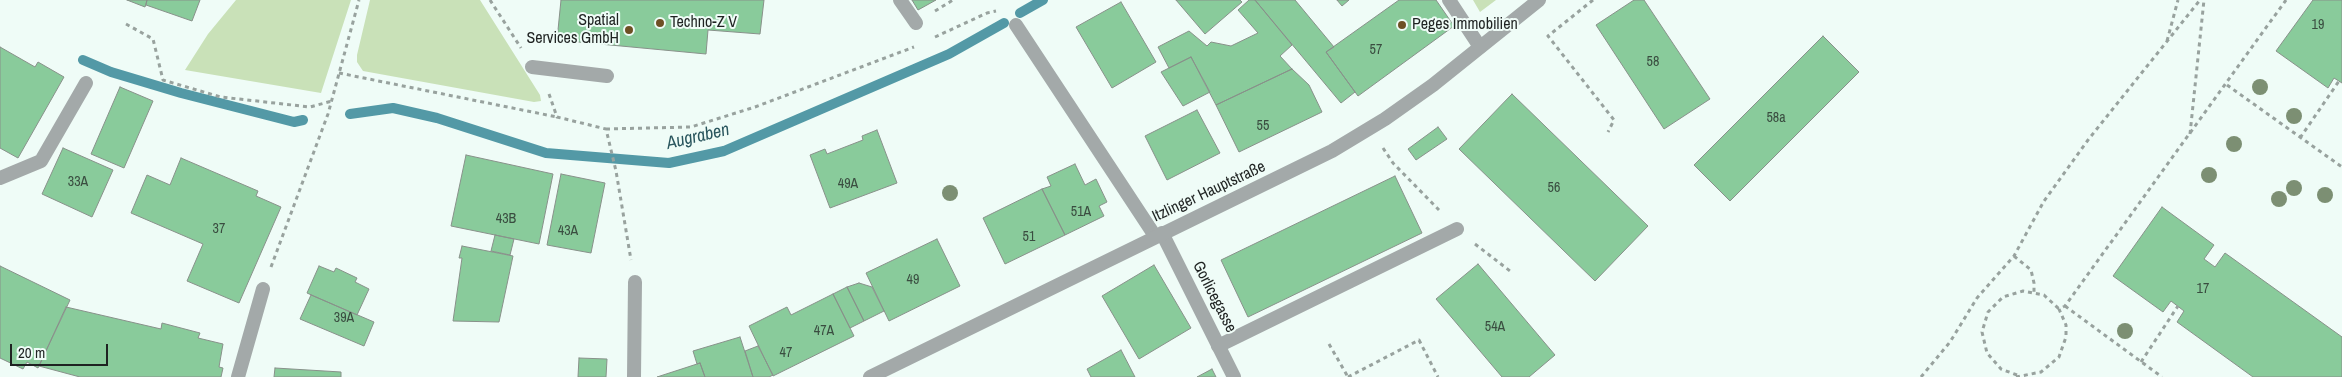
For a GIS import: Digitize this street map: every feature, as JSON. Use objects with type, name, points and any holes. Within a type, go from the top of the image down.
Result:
[{"type":"street","points":[[900,0],[916,23]]},
{"type":"street","points":[[1449,0],[1480,47]]},
{"type":"street","name":"Itzlinger Hauptstraße","points":[[870,377],[1332,151],[1370,128],[1433,85],[1539,0]]},
{"type":"street","name":"Gorlicegasse","points":[[1016,25],[1158,235],[1234,377]]},
{"type":"street","points":[[532,67],[607,76]]},
{"type":"street","points":[[0,178],[41,161],[86,83]]},
{"type":"street","points":[[1218,346],[1457,229]]},
{"type":"street","points":[[634,377],[635,282]]},
{"type":"street","points":[[238,377],[263,289]]},
{"type":"path","points":[[263,289],[332,100],[359,0]]},
{"type":"path","points":[[490,0],[549,93],[557,117]]},
{"type":"path","points":[[1593,0],[1548,36],[1614,120],[1608,132]]},
{"type":"path","points":[[2166,44],[2178,0]]},
{"type":"path","points":[[1921,377],[1950,342],[1977,298],[2014,256],[2044,201],[2066,170],[2202,0]]},
{"type":"path","points":[[2190,135],[2202,0]]},
{"type":"path","points":[[2059,309],[2064,306],[2190,135],[2286,0]]},
{"type":"path","points":[[930,40],[987,13],[1000,10]]},
{"type":"path","points":[[126,24],[153,39],[163,80],[220,97],[310,107],[332,100]]},
{"type":"path","points":[[909,40],[914,47]]},
{"type":"path","points":[[339,73],[606,128],[691,127],[755,107],[922,43]]},
{"type":"path","points":[[2300,138],[2340,81]]},
{"type":"path","points":[[2226,85],[2342,167]]},
{"type":"path","points":[[606,128],[616,171],[635,282]]},
{"type":"path","points":[[1370,128],[1393,163],[1457,229],[1510,271]]},
{"type":"path","points":[[2014,256],[2031,270],[2034,293]]},
{"type":"path","points":[[2023,290],[2034,293],[2044,295],[2059,309],[2066,325],[2066,336],[2058,357],[2041,372],[2016,376],[2001,369],[1987,353],[1982,332],[1988,312],[2003,297],[2023,290]]},
{"type":"path","points":[[2064,306],[2162,377]]},
{"type":"path","points":[[2141,362],[2178,306]]},
{"type":"path","points":[[1329,344],[1348,377],[1419,340],[1438,377]]},
{"type":"green space","points":[[236,0],[351,0],[321,93],[185,70],[208,34]]},
{"type":"green space","points":[[370,0],[480,0],[540,95],[541,101],[534,102],[363,71],[357,62],[357,55]]},
{"type":"green space","points":[[1473,0],[1496,0],[1480,12]]},
{"type":"building","points":[[127,0],[147,0],[145,7]]},
{"type":"building","points":[[147,0],[200,0],[192,21],[146,5]]},
{"type":"building","name":"Techno-Z V","points":[[561,0],[764,0],[760,34],[708,30],[706,54],[557,40]]},
{"type":"building","points":[[912,0],[936,0],[918,10]]},
{"type":"building","points":[[1176,0],[1240,0],[1242,2],[1205,34]]},
{"type":"building","points":[[1249,0],[1255,0],[1292,45],[1280,56],[1292,69],[1216,105],[1191,57],[1169,68],[1158,47],[1189,31],[1207,46],[1211,42],[1231,46],[1258,33],[1238,10]]},
{"type":"building","points":[[1255,0],[1295,0],[1334,47],[1326,52],[1355,92],[1341,103]]},
{"type":"building","points":[[1337,0],[1349,0],[1342,6]]},
{"type":"building","points":[[1399,0],[1436,0],[1454,26],[1358,96],[1326,52]]},
{"type":"building","points":[[1634,0],[1644,0],[1710,99],[1664,129],[1596,25]]},
{"type":"building","points":[[2313,0],[2342,0],[2342,83],[2334,78],[2328,88],[2276,51]]},
{"type":"building","points":[[1121,2],[1156,62],[1112,88],[1076,27]]},
{"type":"building","points":[[1823,36],[1859,72],[1730,201],[1694,165]]},
{"type":"building","points":[[0,47],[35,67],[38,62],[64,77],[18,158],[0,148]]},
{"type":"building","points":[[1191,57],[1210,92],[1183,106],[1161,72]]},
{"type":"building","points":[[1292,69],[1309,85],[1322,112],[1239,152],[1216,105]]},
{"type":"building","points":[[120,87],[153,101],[124,168],[91,154]]},
{"type":"building","points":[[1512,94],[1648,226],[1595,281],[1459,149]]},
{"type":"building","points":[[1197,110],[1220,153],[1167,180],[1145,136]]},
{"type":"building","points":[[1438,127],[1447,139],[1416,160],[1408,149]]},
{"type":"building","points":[[877,130],[897,183],[830,208],[810,155],[825,149],[827,154],[863,140],[862,136]]},
{"type":"building","points":[[63,148],[113,170],[92,217],[42,194]]},
{"type":"building","points":[[466,155],[553,174],[539,244],[451,226]]},
{"type":"building","points":[[181,158],[258,191],[256,196],[281,207],[239,303],[187,281],[203,244],[131,213],[147,175],[170,185]]},
{"type":"building","points":[[1075,164],[1085,185],[1096,179],[1107,202],[1099,206],[1104,216],[1065,235],[1042,189],[1051,186],[1047,177]]},
{"type":"building","points":[[561,174],[605,183],[591,253],[547,245]]},
{"type":"building","points":[[1395,176],[1422,233],[1248,317],[1221,260]]},
{"type":"building","points":[[1042,189],[1065,235],[1005,264],[983,218]]},
{"type":"building","points":[[2162,207],[2214,245],[2204,259],[2215,267],[2225,253],[2342,337],[2342,377],[2253,377],[2177,322],[2184,311],[2171,301],[2163,312],[2113,276]]},
{"type":"building","points":[[495,235],[514,239],[510,255],[491,251]]},
{"type":"building","points":[[937,239],[960,286],[889,321],[866,273]]},
{"type":"building","points":[[462,246],[513,256],[499,322],[453,321],[462,258],[459,258]]},
{"type":"building","points":[[1478,264],[1555,355],[1529,377],[1502,377],[1436,299]]},
{"type":"building","points":[[1154,265],[1191,328],[1139,359],[1102,296]]},
{"type":"building","points":[[0,266],[70,300],[38,368],[27,362],[23,369],[0,358]]},
{"type":"building","points":[[319,266],[334,272],[336,268],[357,278],[355,282],[369,289],[357,315],[307,293]]},
{"type":"building","points":[[859,283],[872,287],[884,311],[864,321],[847,287]]},
{"type":"building","points":[[847,287],[864,321],[850,328],[833,294]]},
{"type":"building","points":[[833,294],[854,336],[773,376],[749,326],[787,307],[791,315]]},
{"type":"building","points":[[311,295],[374,322],[364,346],[300,319]]},
{"type":"building","points":[[66,307],[161,329],[162,323],[200,333],[198,338],[223,344],[219,367],[223,368],[221,377],[80,377],[39,366]]},
{"type":"building","points":[[740,337],[753,377],[705,377],[700,363],[697,364],[693,351]]},
{"type":"building","points":[[758,346],[773,375],[769,377],[753,377],[745,351]]},
{"type":"building","points":[[1121,350],[1135,377],[1091,377],[1087,369]]},
{"type":"building","points":[[579,358],[607,359],[606,377],[578,377]]},
{"type":"building","points":[[700,363],[705,377],[657,377],[697,364]]},
{"type":"building","points":[[275,368],[341,372],[341,377],[274,377]]},
{"type":"building","points":[[1212,369],[1216,377],[1197,377]]},
{"type":"waterway","name":"Augraben","points":[[1020,13],[1043,0]]},
{"type":"waterway","name":"Augraben","points":[[350,114],[393,108],[437,118],[546,153],[669,163],[724,151],[949,54],[1004,23]]},
{"type":"waterway","points":[[83,60],[111,72],[181,93],[294,122],[303,120]]},
{"type":"place","name":"Techno-Z V","points":[[660,23]]},
{"type":"place","name":"Peges Immobilien","points":[[1402,25]]},
{"type":"place","name":"Spatial Services GmbH","points":[[629,30]]}]
